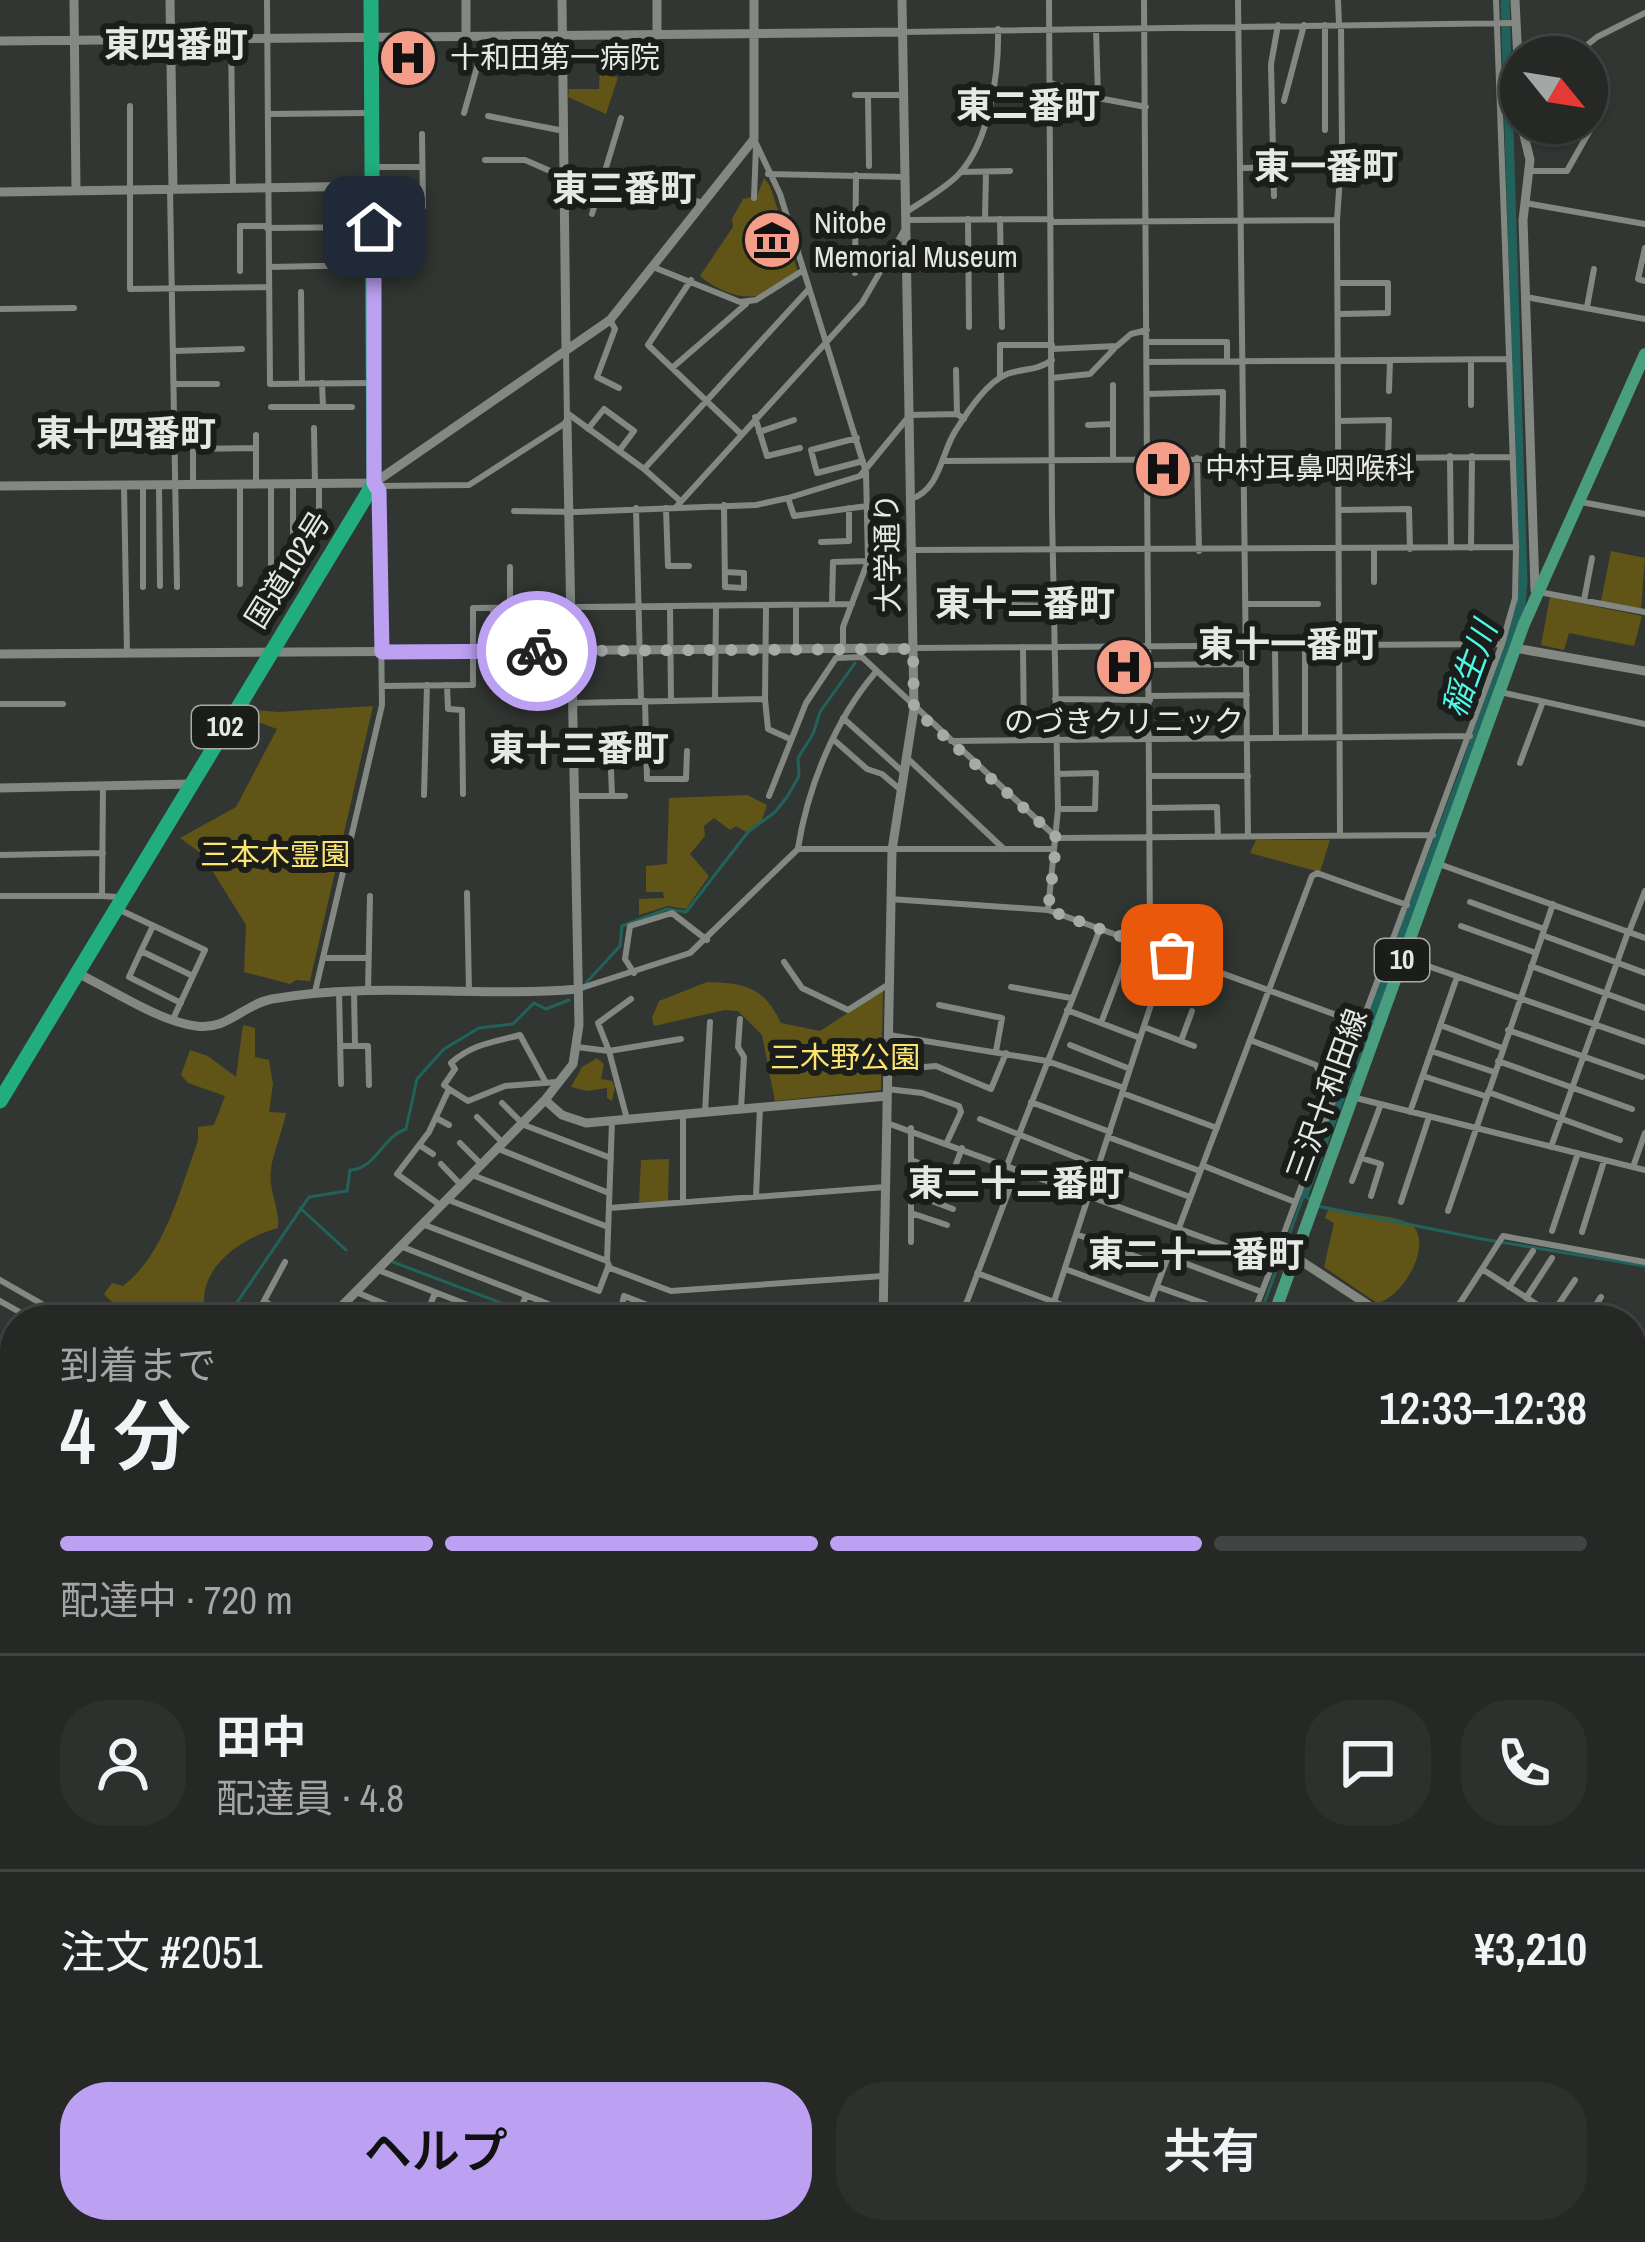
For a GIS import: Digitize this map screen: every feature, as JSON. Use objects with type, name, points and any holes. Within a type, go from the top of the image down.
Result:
[{"type":"highway","points":[[370,0],[376,484]]},
{"type":"highway","name":"国道102号","points":[[0,1101],[268,653],[376,484]]},
{"type":"main road","name":"三沢十和田線","points":[[1277,1305],[1353,1097],[1368,1027],[1403,957],[1500,692],[1509,646],[1581,502],[1645,354]]},
{"type":"street","points":[[74,0],[76,190]]},
{"type":"street","points":[[170,0],[177,587]]},
{"type":"street","points":[[268,0],[270,384],[375,382]]},
{"type":"street","points":[[466,0],[466,36]]},
{"type":"street","points":[[344,1305],[560,1085],[577,1047],[562,0]]},
{"type":"street","points":[[656,0],[657,35]]},
{"type":"street","points":[[754,0],[754,198]]},
{"type":"street","name":"大学通り","points":[[883,1305],[892,850],[914,709],[902,0]]},
{"type":"street","points":[[1048,910],[1058,809],[1049,0]]},
{"type":"street","points":[[1053,1305],[1160,977],[1153,947],[1151,838],[1144,0]]},
{"type":"street","points":[[1238,0],[1248,836]]},
{"type":"street","points":[[1338,0],[1342,148],[1337,220],[1340,835]]},
{"type":"street","points":[[1496,0],[1500,36]]},
{"type":"street","name":"10","points":[[1514,0],[1514,36]]},
{"type":"street","points":[[1599,36],[1645,13]]},
{"type":"street","points":[[0,41],[1514,23]]},
{"type":"street","points":[[1274,196],[1271,64],[1279,25]]},
{"type":"street","points":[[1284,100],[1304,25]]},
{"type":"street","points":[[1325,25],[1325,130]]},
{"type":"street","points":[[1096,28],[1098,98]]},
{"type":"street","points":[[689,566],[668,566],[674,505],[862,303],[906,219],[961,172],[982,130],[998,29]]},
{"type":"street","points":[[464,113],[486,36]]},
{"type":"street","points":[[231,39],[233,188]]},
{"type":"street","points":[[1050,83],[1146,106]]},
{"type":"street","points":[[868,94],[869,166]]},
{"type":"street","points":[[855,95],[904,95]]},
{"type":"street","points":[[130,106],[130,290],[269,287]]},
{"type":"street","points":[[268,114],[373,112]]},
{"type":"street","points":[[488,116],[564,131]]},
{"type":"street","points":[[592,214],[621,118]]},
{"type":"street","points":[[422,134],[423,207]]},
{"type":"street","points":[[755,142],[780,194],[866,472],[868,561],[843,627],[843,649]]},
{"type":"street","points":[[376,484],[610,320],[755,142]]},
{"type":"street","points":[[1257,1305],[1341,1082],[1368,1027],[1433,835],[1509,646],[1516,547],[1509,359],[1514,144]]},
{"type":"street","name":"10","points":[[1527,144],[1526,297],[1536,596]]},
{"type":"street","points":[[1529,171],[1568,170],[1582,144]]},
{"type":"street","points":[[485,160],[525,160],[564,177],[664,189],[703,202]]},
{"type":"street","points":[[374,167],[422,167]]},
{"type":"street","points":[[1240,168],[1307,167]]},
{"type":"street","points":[[961,172],[1010,171]]},
{"type":"street","points":[[985,219],[986,172]]},
{"type":"street","points":[[768,174],[904,177]]},
{"type":"street","points":[[855,273],[856,175]]},
{"type":"street","points":[[0,192],[374,186]]},
{"type":"street","points":[[1525,203],[1645,224]]},
{"type":"street","points":[[906,219],[1337,220]]},
{"type":"street","points":[[968,219],[969,327]]},
{"type":"street","points":[[1000,219],[1002,327]]},
{"type":"street","points":[[240,271],[241,226],[374,227]]},
{"type":"street","points":[[1645,251],[1638,279],[1645,280]]},
{"type":"street","points":[[268,267],[375,265]]},
{"type":"street","points":[[653,267],[748,302]]},
{"type":"street","points":[[1586,308],[1594,269]]},
{"type":"street","points":[[672,368],[748,302],[802,272]]},
{"type":"street","points":[[692,280],[648,345],[740,433]]},
{"type":"street","points":[[1338,283],[1388,283],[1388,313],[1339,314]]},
{"type":"street","points":[[644,469],[808,291]]},
{"type":"street","points":[[301,292],[302,384]]},
{"type":"street","points":[[1526,297],[1645,319]]},
{"type":"street","points":[[0,309],[74,308]]},
{"type":"street","points":[[610,320],[615,329],[597,377],[619,388]]},
{"type":"street","points":[[1052,378],[1090,374],[1131,334],[1148,330]]},
{"type":"street","points":[[1147,342],[1227,342],[1227,361]]},
{"type":"street","points":[[1000,377],[1000,346],[1117,346]]},
{"type":"street","points":[[174,351],[242,350]]},
{"type":"street","points":[[1148,362],[1509,359]]},
{"type":"street","points":[[911,500],[920,496],[944,461],[960,416],[1000,377],[1052,360]]},
{"type":"street","points":[[1389,391],[1390,360]]},
{"type":"street","points":[[1471,405],[1472,360]]},
{"type":"street","points":[[956,370],[960,416]]},
{"type":"street","points":[[322,383],[323,407]]},
{"type":"street","points":[[175,384],[217,384]]},
{"type":"street","points":[[1112,385],[1113,460]]},
{"type":"street","points":[[1148,394],[1223,392],[1222,458]]},
{"type":"street","points":[[271,407],[352,407]]},
{"type":"street","points":[[589,429],[604,409],[634,431],[619,452]]},
{"type":"street","points":[[514,511],[724,505],[788,498],[866,472],[910,415],[960,416]]},
{"type":"street","points":[[755,417],[766,456],[800,448]]},
{"type":"street","points":[[567,418],[644,469],[674,505]]},
{"type":"street","points":[[0,486],[469,485],[567,418]]},
{"type":"street","points":[[759,432],[794,420]]},
{"type":"street","points":[[1338,421],[1389,420],[1388,456]]},
{"type":"street","points":[[1088,425],[1113,424]]},
{"type":"street","points":[[314,428],[319,527]]},
{"type":"street","points":[[193,435],[194,484]]},
{"type":"street","points":[[256,435],[256,483]]},
{"type":"street","points":[[857,438],[811,450],[817,473],[863,461]]},
{"type":"street","points":[[193,449],[256,448]]},
{"type":"street","points":[[1450,456],[1451,548]]},
{"type":"street","points":[[1471,548],[1472,456]]},
{"type":"street","points":[[944,461],[1513,457]]},
{"type":"street","points":[[1197,458],[1199,551]]},
{"type":"street","points":[[271,585],[272,483]]},
{"type":"street","points":[[293,483],[293,573]]},
{"type":"street","points":[[240,484],[240,584]]},
{"type":"street","points":[[315,992],[382,705],[376,484]]},
{"type":"street","points":[[124,485],[128,654]]},
{"type":"street","points":[[143,485],[143,587]]},
{"type":"street","points":[[159,485],[160,586]]},
{"type":"street","points":[[788,498],[794,516],[867,506]]},
{"type":"street","points":[[1581,502],[1645,514]]},
{"type":"street","points":[[724,505],[725,572]]},
{"type":"street","points":[[636,508],[646,779],[686,779],[686,751]]},
{"type":"street","points":[[821,542],[849,541],[849,508]]},
{"type":"street","points":[[1339,510],[1409,509],[1410,549]]},
{"type":"street","points":[[912,550],[1516,547]]},
{"type":"street","points":[[1374,549],[1375,582]]},
{"type":"street","points":[[1584,600],[1592,558]]},
{"type":"street","points":[[832,604],[833,562],[868,561]]},
{"type":"street","points":[[510,608],[511,567]]},
{"type":"street","points":[[1536,596],[1645,612]]},
{"type":"street","points":[[382,686],[473,685],[472,608],[852,604]]},
{"type":"street","points":[[1008,604],[1053,606]]},
{"type":"street","points":[[1246,604],[1318,604]]},
{"type":"street","points":[[796,606],[796,649]]},
{"type":"street","points":[[766,607],[768,729],[790,739]]},
{"type":"street","points":[[493,608],[494,670]]},
{"type":"street","points":[[670,608],[671,700]]},
{"type":"street","points":[[715,698],[716,608]]},
{"type":"street","points":[[0,653],[1340,644],[1509,646],[1645,671]]},
{"type":"street","points":[[1275,645],[1276,738]]},
{"type":"street","points":[[1305,645],[1305,737]]},
{"type":"street","points":[[1022,647],[1024,740]]},
{"type":"street","points":[[769,796],[806,703],[836,658],[862,657],[1057,838],[1433,835]]},
{"type":"street","points":[[560,660],[536,660],[532,688],[573,687]]},
{"type":"street","points":[[1150,665],[1247,664]]},
{"type":"street","points":[[77,973],[196,1026],[219,1025],[265,1000],[315,992],[578,989],[690,953],[798,849],[806,805],[847,706],[875,673]]},
{"type":"street","points":[[447,685],[448,709],[462,710],[463,794]]},
{"type":"street","points":[[424,795],[427,686]]},
{"type":"street","points":[[1500,692],[1645,724]]},
{"type":"street","points":[[1055,699],[1247,695]]},
{"type":"street","points":[[573,703],[766,699]]},
{"type":"street","points":[[0,704],[64,704]]},
{"type":"street","points":[[1520,763],[1542,704]]},
{"type":"street","points":[[843,718],[904,773]]},
{"type":"street","points":[[950,741],[1470,736]]},
{"type":"street","points":[[834,740],[866,769],[882,774],[902,791]]},
{"type":"street","points":[[612,796],[610,742],[646,742]]},
{"type":"street","points":[[908,758],[1004,844],[1004,849]]},
{"type":"street","points":[[1057,774],[1096,773],[1095,809],[1058,809]]},
{"type":"street","points":[[1150,776],[1248,776]]},
{"type":"street","points":[[0,788],[191,784]]},
{"type":"street","points":[[102,896],[103,785]]},
{"type":"street","points":[[575,796],[625,796]]},
{"type":"street","points":[[1151,808],[1217,807],[1218,837]]},
{"type":"street","points":[[798,849],[1054,849]]},
{"type":"street","points":[[0,855],[103,853]]},
{"type":"street","points":[[1438,864],[1645,938]]},
{"type":"street","points":[[1149,1305],[1315,874],[1408,905]]},
{"type":"street","points":[[1551,1147],[1645,892]]},
{"type":"street","points":[[467,893],[469,992]]},
{"type":"street","points":[[0,896],[102,896],[205,950],[173,1019]]},
{"type":"street","points":[[368,991],[370,896]]},
{"type":"street","points":[[890,899],[1048,910],[1368,1027]]},
{"type":"street","points":[[1470,902],[1645,973]]},
{"type":"street","points":[[1448,1210],[1553,904]]},
{"type":"street","points":[[634,973],[625,959],[630,926],[671,913],[707,940]]},
{"type":"street","points":[[121,994],[153,926]]},
{"type":"street","points":[[1461,926],[1536,953]]},
{"type":"street","points":[[1007,1165],[1100,929]]},
{"type":"street","points":[[1101,1023],[1132,941]]},
{"type":"street","points":[[141,951],[193,976]]},
{"type":"street","points":[[1403,957],[1645,1042]]},
{"type":"street","points":[[322,958],[368,958]]},
{"type":"street","points":[[784,962],[802,988],[848,1010],[889,984]]},
{"type":"street","points":[[1531,966],[1645,1008]]},
{"type":"street","points":[[129,977],[181,1003]]},
{"type":"street","points":[[1410,1112],[1457,977]]},
{"type":"street","points":[[1011,987],[1072,998]]},
{"type":"street","points":[[354,991],[355,1046]]},
{"type":"street","points":[[339,992],[340,1084]]},
{"type":"street","points":[[627,1119],[598,1023],[631,999]]},
{"type":"street","points":[[939,1005],[1003,1018],[996,1051]]},
{"type":"street","points":[[1067,1010],[1140,1038]]},
{"type":"street","points":[[1181,1040],[1192,1011]]},
{"type":"street","points":[[740,1019],[741,1109]]},
{"type":"street","points":[[705,1112],[710,1022]]},
{"type":"street","points":[[1440,1025],[1502,1048]]},
{"type":"street","points":[[1144,1027],[1194,1046]]},
{"type":"street","points":[[1508,1030],[1642,1077]]},
{"type":"street","points":[[545,1081],[520,1035],[463,1052],[452,1063],[455,1069],[444,1085],[468,1101],[505,1086],[545,1081],[560,1085]]},
{"type":"street","points":[[888,1035],[1047,1061],[1217,1128]]},
{"type":"street","points":[[577,1047],[609,1051],[681,1039]]},
{"type":"street","points":[[1250,1040],[1316,1065],[1320,1073],[1341,1082]]},
{"type":"street","points":[[1070,1045],[1130,1070]]},
{"type":"street","points":[[340,1046],[368,1046],[369,1085]]},
{"type":"street","points":[[1431,1051],[1494,1072]]},
{"type":"street","points":[[887,1070],[936,1066],[991,1089],[1006,1053]]},
{"type":"street","points":[[1498,1060],[1631,1109]]},
{"type":"street","points":[[1423,1076],[1620,1140]]},
{"type":"street","points":[[449,1089],[436,1118],[398,1174],[443,1202],[671,1291],[883,1276]]},
{"type":"street","points":[[545,1100],[571,1119],[586,1123],[922,1093],[959,1106],[961,1112],[947,1142]]},
{"type":"street","points":[[1353,1097],[1645,1170]]},
{"type":"street","points":[[1031,1102],[1295,1202]]},
{"type":"street","points":[[502,1103],[522,1122],[610,1158]]},
{"type":"street","points":[[1352,1181],[1381,1105]]},
{"type":"street","points":[[756,1196],[760,1107]]},
{"type":"street","points":[[683,1114],[683,1202]]},
{"type":"street","points":[[1401,1202],[1429,1117]]},
{"type":"street","points":[[436,1118],[449,1125]]},
{"type":"street","points":[[477,1118],[499,1145],[609,1193]]},
{"type":"street","points":[[980,1119],[1190,1197]]},
{"type":"street","points":[[422,1224],[598,1291],[608,1264],[612,1121]]},
{"type":"street","points":[[887,1123],[1273,1263]]},
{"type":"street","points":[[911,1129],[911,1242]]},
{"type":"street","points":[[1633,1167],[1645,1133]]},
{"type":"street","points":[[460,1143],[481,1164]]},
{"type":"street","points":[[419,1145],[433,1154]]},
{"type":"street","points":[[910,1160],[952,1175],[962,1148]]},
{"type":"street","points":[[1552,1231],[1578,1153]]},
{"type":"street","points":[[1361,1158],[1381,1164],[1371,1196]]},
{"type":"street","points":[[1582,1232],[1605,1160]]},
{"type":"street","points":[[441,1165],[461,1184]]},
{"type":"street","points":[[966,1304],[1018,1169]]},
{"type":"street","points":[[471,1174],[608,1227]]},
{"type":"street","points":[[609,1208],[886,1187]]},
{"type":"street","points":[[910,1193],[953,1209]]},
{"type":"street","points":[[911,1213],[947,1225]]},
{"type":"street","points":[[1076,1234],[1164,1267]]},
{"type":"street","points":[[1459,1305],[1503,1236],[1645,1262]]},
{"type":"street","points":[[400,1246],[550,1305]]},
{"type":"street","points":[[1509,1287],[1534,1251]]},
{"type":"street","points":[[1168,1257],[1262,1292]]},
{"type":"street","points":[[1295,1257],[1368,1305]]},
{"type":"street","points":[[1526,1298],[1552,1258]]},
{"type":"street","points":[[262,1305],[285,1262]]},
{"type":"street","points":[[1065,1269],[1151,1300]]},
{"type":"street","points":[[1482,1269],[1537,1305]]},
{"type":"street","points":[[378,1270],[469,1305]]},
{"type":"street","points":[[977,1274],[1062,1305]]},
{"type":"street","points":[[622,1305],[628,1276]]},
{"type":"street","points":[[0,1280],[44,1305]]},
{"type":"street","points":[[1558,1305],[1575,1280]]},
{"type":"street","points":[[1157,1287],[1208,1305]]},
{"type":"street","points":[[356,1292],[388,1305]]},
{"type":"street","points":[[430,1305],[435,1293]]},
{"type":"street","points":[[521,1305],[526,1296]]},
{"type":"street","points":[[624,1296],[648,1305]]},
{"type":"street","points":[[1596,1305],[1601,1297]]},
{"type":"street","points":[[264,1301],[271,1305]]},
{"type":"green space","points":[[600,65],[608,65],[607,76],[618,77],[606,114],[568,97],[569,89],[599,89]]},
{"type":"green space","points":[[764,178],[798,272],[763,295],[738,295],[700,276],[733,227],[732,219],[743,199],[757,196]]},
{"type":"green space","points":[[1611,551],[1645,558],[1641,609],[1601,601]]},
{"type":"green space","points":[[1550,597],[1642,616],[1634,646],[1569,633],[1564,650],[1541,645]]},
{"type":"green space","name":"三本木霊園","points":[[373,706],[310,981],[290,984],[244,972],[246,925],[202,854],[180,838],[236,807],[277,729],[239,715],[241,709],[278,712]]},
{"type":"green space","points":[[747,795],[767,805],[762,820],[746,832],[736,826],[730,830],[714,818],[704,826],[705,836],[690,854],[709,876],[686,909],[668,906],[639,915],[639,899],[664,898],[663,892],[646,892],[646,866],[667,864],[669,798]]},
{"type":"green space","points":[[1256,840],[1330,840],[1320,872],[1250,853]]},
{"type":"green space","name":"三木野公園","points":[[707,982],[752,989],[768,1002],[781,1023],[820,1031],[883,990],[881,1090],[775,1101],[762,1035],[738,1011],[654,1026],[659,1001]]},
{"type":"green space","points":[[243,1025],[255,1028],[255,1057],[269,1060],[273,1084],[269,1112],[286,1113],[271,1170],[278,1228],[247,1241],[221,1261],[211,1274],[204,1305],[111,1305],[104,1294],[112,1283],[123,1286],[138,1273],[160,1239],[198,1141],[198,1127],[214,1125],[225,1096],[188,1083],[181,1075],[190,1050],[208,1056],[236,1077]]},
{"type":"green space","points":[[597,1058],[604,1064],[601,1079],[615,1086],[612,1101],[607,1088],[571,1087],[582,1067]]},
{"type":"green space","points":[[669,1159],[668,1201],[639,1202],[641,1160]]},
{"type":"green space","points":[[1328,1210],[1386,1217],[1413,1226],[1418,1235],[1417,1259],[1396,1292],[1377,1303],[1324,1267],[1334,1223],[1325,1218]]},
{"type":"waterway","name":"稲生川","points":[[1304,1194],[1463,774],[1521,606],[1505,0]]},
{"type":"waterway","points":[[586,983],[620,946],[622,926],[667,909],[686,912],[748,832],[775,812],[799,776],[798,758],[820,712],[855,663]]},
{"type":"waterway","points":[[235,1305],[309,1197],[347,1191],[350,1170],[366,1164],[406,1129],[417,1079],[444,1049],[479,1028],[513,1024],[534,1003],[546,1009],[569,1000]]},
{"type":"waterway","name":"稲生川","points":[[1263,1305],[1304,1194],[1310,1200]]},
{"type":"waterway","points":[[1317,1206],[1645,1266]]},
{"type":"waterway","points":[[300,1208],[346,1250]]},
{"type":"waterway","points":[[393,1262],[506,1305]]},
{"type":"way so far","points":[[537,651],[913,649],[914,709],[1057,838],[1048,910],[1172,955]]},
{"type":"place","name":"十和田第一病院","points":[[408,58]]},
{"type":"place","name":"Nitobe Memorial Museum","points":[[772,240]]},
{"type":"place","name":"中村耳鼻咽喉科","points":[[1163,469]]},
{"type":"place","name":"のづきクリニック","points":[[1124,667]]},
{"type":"district","name":"東四番町","points":[[176,44]]},
{"type":"district","name":"東二番町","points":[[1028,105]]},
{"type":"district","name":"東一番町","points":[[1326,166]]},
{"type":"district","name":"東三番町","points":[[624,188]]},
{"type":"district","name":"東十四番町","points":[[126,433]]},
{"type":"district","name":"東十二番町","points":[[1025,603]]},
{"type":"district","name":"東十一番町","points":[[1288,644]]},
{"type":"district","name":"東十三番町","points":[[579,748]]},
{"type":"district","name":"東二十二番町","points":[[1016,1183]]},
{"type":"district","name":"東二十一番町","points":[[1196,1254]]},
{"type":"route","points":[[374,227],[374,483],[379,486],[382,652],[537,651]]}]
